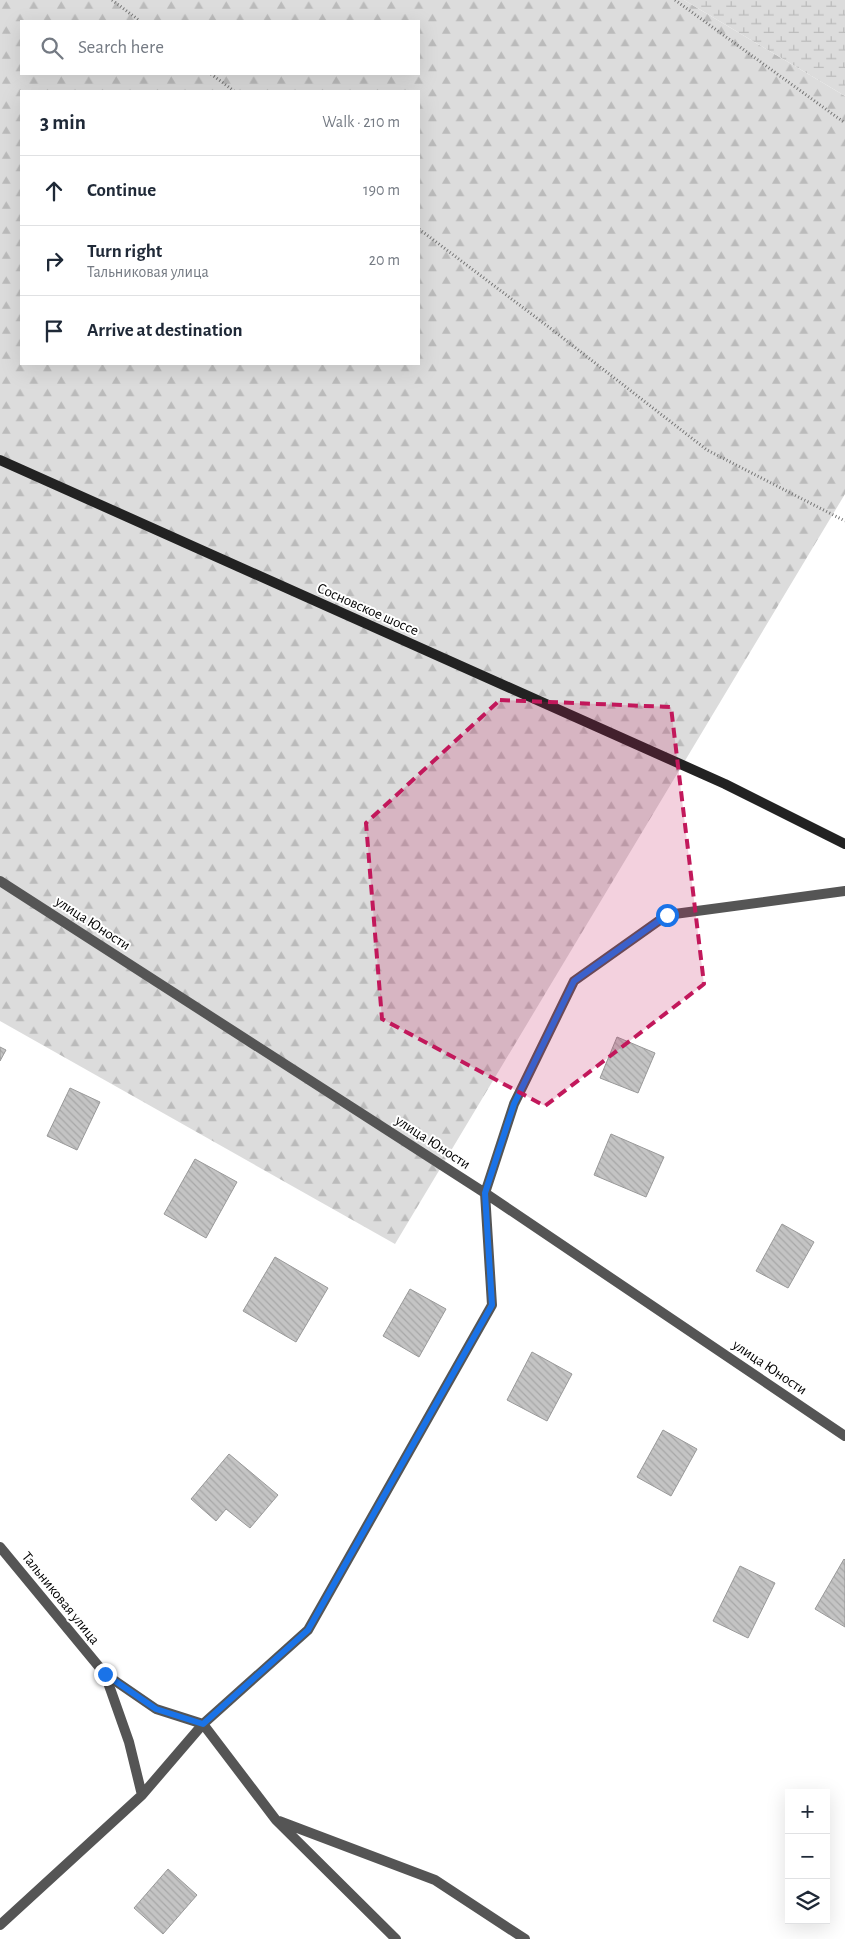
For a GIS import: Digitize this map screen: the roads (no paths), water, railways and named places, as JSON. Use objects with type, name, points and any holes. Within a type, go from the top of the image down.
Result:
[{"type":"street","name":"Сосновское шоссе","points":[[0,460],[724,784],[845,844]]},
{"type":"street","name":"улица Юности","points":[[0,881],[485,1193],[845,1436]]},
{"type":"street","points":[[0,1925],[142,1795],[203,1724],[308,1630],[492,1305],[485,1193],[514,1104],[574,981],[667,915],[845,891]]},
{"type":"street","name":"Тальниковая улица","points":[[0,1547],[105,1674],[156,1709],[203,1724]]},
{"type":"street","points":[[105,1674],[129,1742],[142,1795]]},
{"type":"street","points":[[203,1724],[276,1820],[396,1939]]},
{"type":"street","points":[[276,1820],[435,1880],[525,1939]]}]
